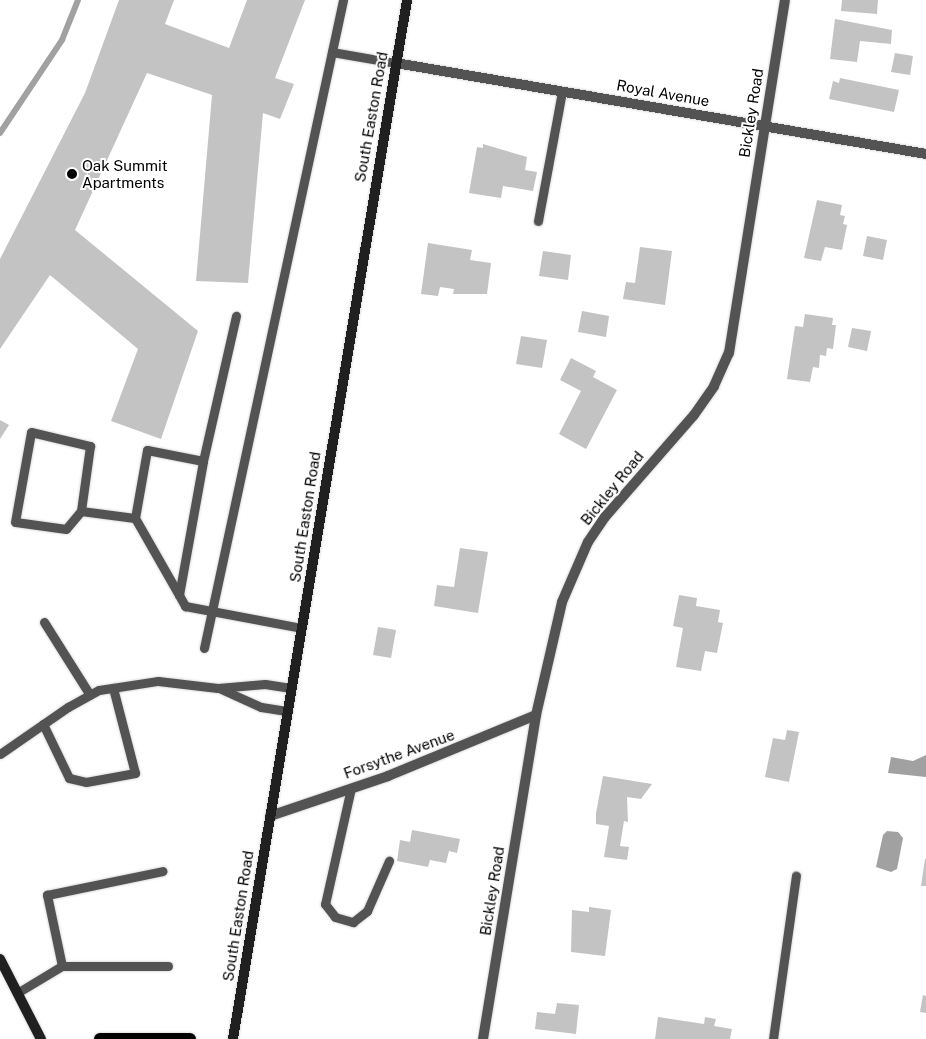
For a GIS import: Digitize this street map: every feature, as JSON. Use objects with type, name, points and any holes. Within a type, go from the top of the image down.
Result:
[{"type":"main road","name":"South Easton Road","points":[[233,1039],[286,711],[407,0]]},
{"type":"main road","points":[[0,959],[41,1039]]},
{"type":"main road","points":[[100,1039],[190,1039]]},
{"type":"street","name":"Bickley Road","points":[[483,1039],[536,715],[560,609],[578,560],[605,517],[694,415],[722,370],[729,353],[785,0]]},
{"type":"street","name":"Royal Avenue","points":[[396,63],[926,154]]},
{"type":"street","name":"Forsythe Avenue","points":[[270,816],[351,788],[536,715]]},
{"type":"lane","points":[[204,648],[343,0]]},
{"type":"lane","points":[[332,52],[396,63]]},
{"type":"lane","points":[[538,221],[562,91]]},
{"type":"lane","points":[[179,595],[203,461],[236,316]]},
{"type":"lane","points":[[31,432],[90,446],[81,511],[66,529],[15,522],[31,432]]},
{"type":"lane","points":[[203,461],[147,450],[135,518],[185,606],[301,628]]},
{"type":"lane","points":[[81,511],[135,518]]},
{"type":"lane","points":[[44,622],[90,695]]},
{"type":"lane","points":[[0,754],[42,724],[90,695],[113,688],[158,681],[218,688],[266,684],[291,688]]},
{"type":"lane","points":[[42,724],[69,778],[86,782],[135,774],[113,688]]},
{"type":"lane","points":[[218,688],[261,706],[286,711]]},
{"type":"lane","points":[[351,788],[325,904],[335,917],[353,922],[367,911],[389,861]]},
{"type":"lane","points":[[62,966],[47,895],[163,871]]},
{"type":"lane","points":[[773,1039],[796,876]]},
{"type":"lane","points":[[17,993],[62,966],[168,966]]},
{"type":"shaded area","points":[[926,755],[926,777],[888,773],[891,757],[913,761]]},
{"type":"shaded area","points":[[887,831],[898,832],[903,838],[897,869],[891,872],[876,867],[883,835]]},
{"type":"building","name":"Oak Summit Apartments","points":[[119,0],[174,0],[165,24],[229,48],[247,0],[305,0],[275,78],[294,84],[280,119],[263,113],[248,283],[196,281],[212,95],[147,73],[75,230],[198,331],[161,439],[111,421],[138,349],[50,275],[0,349],[0,259],[85,93]]},
{"type":"building","points":[[842,0],[878,0],[877,14],[841,11]]},
{"type":"building","points":[[835,19],[892,30],[891,44],[860,41],[857,62],[830,59]]},
{"type":"building","points":[[895,53],[913,56],[910,75],[891,72]]},
{"type":"building","points":[[840,78],[899,90],[894,112],[829,99],[833,81],[839,83]]},
{"type":"building","points":[[483,144],[527,157],[525,170],[537,172],[533,191],[503,186],[501,198],[469,193],[477,147],[483,148]]},
{"type":"building","points":[[817,200],[842,205],[840,215],[845,216],[843,224],[847,225],[842,250],[825,247],[821,261],[804,258]]},
{"type":"building","points":[[867,236],[887,240],[883,260],[863,256]]},
{"type":"building","points":[[428,243],[472,250],[470,260],[491,263],[487,294],[453,294],[454,289],[440,287],[438,296],[421,294]]},
{"type":"building","points":[[640,247],[672,251],[665,305],[623,299],[626,282],[635,283]]},
{"type":"building","points":[[543,251],[571,255],[568,280],[539,276]]},
{"type":"building","points":[[582,311],[609,316],[606,337],[578,332]]},
{"type":"building","points":[[805,314],[833,318],[832,325],[836,325],[833,349],[827,348],[826,356],[820,355],[819,368],[813,367],[810,382],[787,379],[795,326],[803,327]]},
{"type":"building","points":[[852,328],[871,331],[867,351],[848,347]]},
{"type":"building","points":[[521,336],[547,340],[542,368],[516,364]]},
{"type":"building","points":[[571,358],[596,371],[593,377],[617,390],[586,449],[559,434],[581,391],[560,380]]},
{"type":"building","points":[[0,420],[9,425],[0,439]]},
{"type":"building","points":[[460,548],[488,552],[478,613],[434,606],[437,585],[454,587]]},
{"type":"building","points":[[679,595],[697,598],[696,606],[720,610],[718,622],[723,623],[717,653],[705,651],[701,671],[676,667],[683,628],[673,626]]},
{"type":"building","points":[[378,627],[396,630],[391,658],[373,655]]},
{"type":"building","points":[[787,730],[799,732],[789,782],[765,777],[773,738],[785,740]]},
{"type":"building","points":[[603,776],[652,784],[641,799],[627,797],[628,822],[624,821],[620,846],[629,847],[627,860],[604,857],[609,826],[596,824],[596,813]]},
{"type":"building","points":[[412,830],[460,839],[457,853],[449,851],[446,863],[430,860],[428,867],[397,861],[400,840],[410,842]]},
{"type":"building","points":[[925,859],[926,886],[921,886]]},
{"type":"building","points":[[589,907],[611,910],[605,956],[571,952],[572,910],[589,912]]},
{"type":"building","points":[[923,995],[926,996],[926,1013],[920,1012]]},
{"type":"building","points":[[557,1003],[579,1005],[576,1034],[535,1029],[537,1012],[555,1014]]},
{"type":"building","points":[[658,1017],[704,1024],[705,1017],[716,1019],[714,1026],[732,1029],[730,1039],[655,1039]]},
{"type":"waterway","points":[[0,133],[62,40],[78,0]]},
{"type":"place","name":"Oak Summit Apartments","points":[[72,174]]}]
